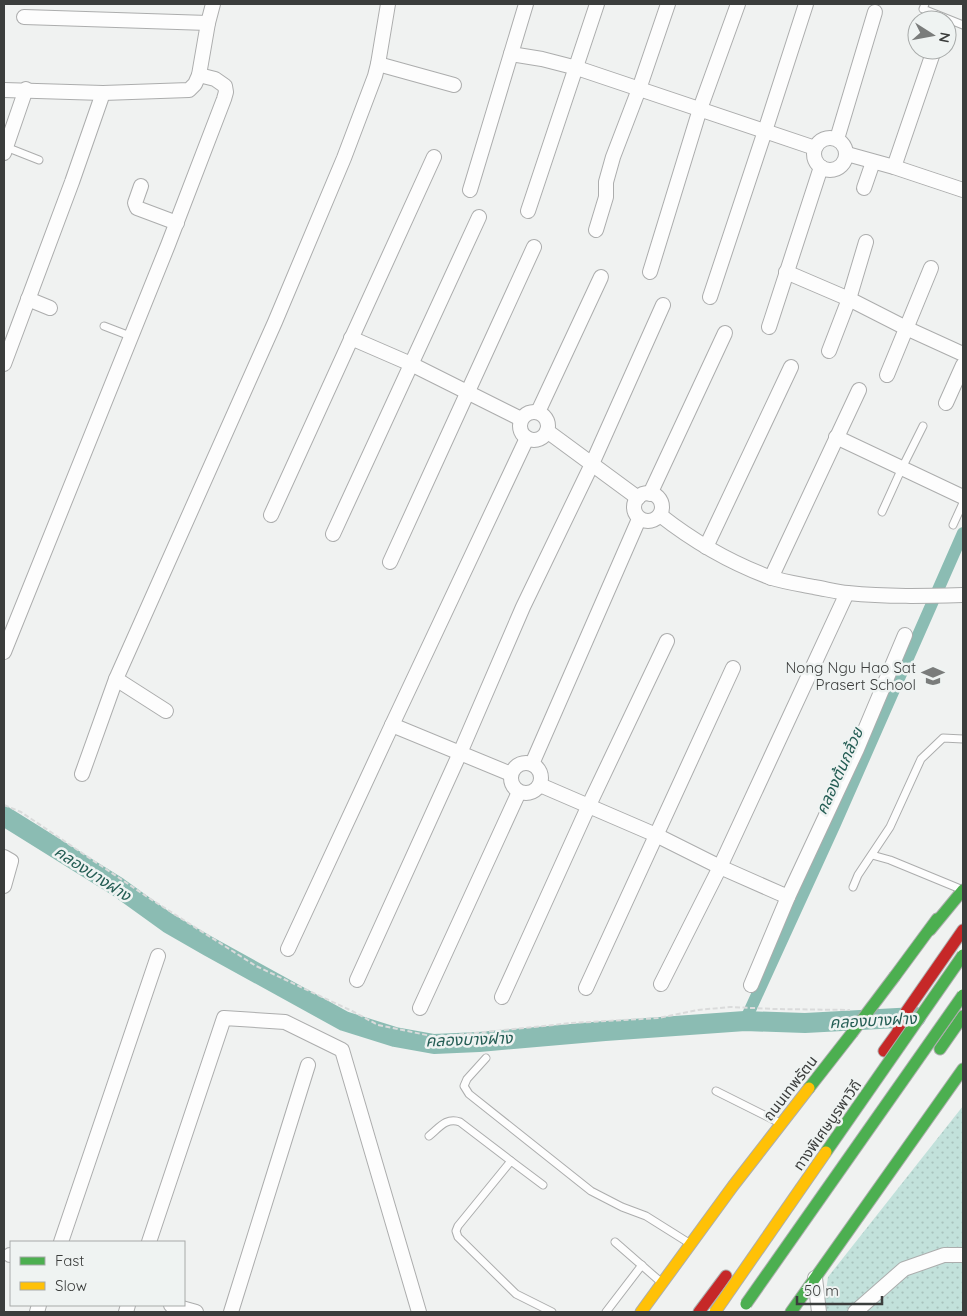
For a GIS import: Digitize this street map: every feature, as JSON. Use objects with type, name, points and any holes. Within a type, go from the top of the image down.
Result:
[{"type":"main road","name":"ถนนเทพรัตน","points":[[641,1312],[733,1186],[962,887]]},
{"type":"main road","points":[[862,1081],[897,1033],[906,1012],[963,930]]},
{"type":"main road","name":"ทางพิเศษบูรพาวิถี","points":[[714,1312],[963,955]]},
{"type":"main road","points":[[740,1312],[963,995]]},
{"type":"main road","points":[[935,1056],[963,1016]]},
{"type":"main road","points":[[791,1312],[963,1069]]},
{"type":"main road","points":[[751,1312],[883,1128]]},
{"type":"main road","points":[[763,1223],[796,1176]]},
{"type":"main road","points":[[699,1312],[734,1264]]},
{"type":"street","points":[[4,90],[26,89],[103,93],[189,90],[195,84],[199,75],[213,4]]},
{"type":"street","points":[[82,774],[116,679],[275,322],[344,158],[375,76],[388,4]]},
{"type":"street","points":[[470,190],[526,4]]},
{"type":"street","points":[[528,211],[598,4]]},
{"type":"street","points":[[596,230],[606,197],[606,182],[612,157],[639,89],[668,4]]},
{"type":"street","points":[[650,272],[700,109],[738,4]]},
{"type":"street","points":[[710,297],[766,132],[806,4]]},
{"type":"street","points":[[837,139],[875,12]]},
{"type":"street","points":[[24,17],[208,23]]},
{"type":"street","points":[[511,54],[542,59],[577,68],[815,148]]},
{"type":"street","points":[[894,167],[931,60]]},
{"type":"street","points":[[378,64],[454,84]]},
{"type":"street","points":[[4,652],[224,99],[226,92],[224,86],[215,79],[199,75]]},
{"type":"street","points":[[5,150],[26,89]]},
{"type":"street","points":[[4,364],[103,93]]},
{"type":"street","points":[[824,139],[837,139],[844,145],[846,154],[844,162],[838,168],[829,170],[820,167],[814,155],[815,148],[824,139]]},
{"type":"street","points":[[846,154],[963,188]]},
{"type":"street","points":[[271,515],[434,157]]},
{"type":"street","points":[[864,188],[873,162]]},
{"type":"street","points":[[769,327],[820,167]]},
{"type":"street","points":[[141,186],[135,203],[137,208],[176,223]]},
{"type":"street","points":[[333,534],[479,217]]},
{"type":"street","points":[[829,352],[849,299],[866,242]]},
{"type":"street","points":[[390,562],[534,247]]},
{"type":"street","points":[[887,375],[931,268]]},
{"type":"street","points":[[786,272],[849,299],[963,354]]},
{"type":"street","points":[[538,412],[601,277]]},
{"type":"street","points":[[28,299],[50,308]]},
{"type":"street","points":[[357,980],[460,753],[523,607],[592,464],[663,305]]},
{"type":"street","points":[[644,496],[725,333]]},
{"type":"street","points":[[351,338],[411,364],[521,419]]},
{"type":"street","points":[[946,403],[963,365]]},
{"type":"street","points":[[706,547],[791,366]]},
{"type":"street","points":[[771,578],[859,390]]},
{"type":"street","points":[[533,411],[546,417],[548,426],[545,435],[537,440],[527,438],[521,433],[521,419],[528,412],[533,411]]},
{"type":"street","points":[[547,431],[592,464],[644,496]]},
{"type":"street","points":[[836,437],[963,497]]},
{"type":"street","points":[[288,949],[527,438]]},
{"type":"street","points":[[654,495],[661,501],[662,510],[660,515],[648,522],[640,519],[634,511],[635,502],[644,496],[654,495]]},
{"type":"street","points":[[660,515],[706,547],[739,565],[771,578],[847,593],[888,596],[963,595]]},
{"type":"street","points":[[532,764],[640,519]]},
{"type":"street","points":[[661,984],[720,867],[847,593]]},
{"type":"street","points":[[751,985],[788,897],[857,749],[905,634]]},
{"type":"street","points":[[502,997],[589,805],[667,641]]},
{"type":"street","points":[[586,988],[733,668]]},
{"type":"street","points":[[116,679],[166,711]]},
{"type":"street","points":[[392,724],[512,774]]},
{"type":"street","points":[[532,764],[540,770],[542,780],[537,789],[528,794],[519,792],[512,784],[512,774],[517,766],[532,764]]},
{"type":"street","points":[[540,785],[656,835],[720,867],[788,897]]},
{"type":"street","points":[[420,1008],[519,792]]},
{"type":"street","points":[[4,857],[12,861],[4,886]]},
{"type":"street","points":[[60,1241],[158,956]]},
{"type":"street","points":[[149,1241],[224,1018],[285,1022],[342,1050],[419,1312]]},
{"type":"street","points":[[231,1312],[308,1065]]},
{"type":"street","points":[[854,1312],[904,1269],[944,1255],[963,1255]]},
{"type":"street","points":[[815,1278],[819,1312]]},
{"type":"street","points":[[175,1306],[196,1312]]},
{"type":"lane","points":[[925,4],[923,9],[963,25]]},
{"type":"lane","points":[[5,150],[39,160]]},
{"type":"lane","points":[[104,326],[130,336]]},
{"type":"lane","points":[[882,512],[923,426]]},
{"type":"lane","points":[[953,525],[963,503]]},
{"type":"lane","points":[[853,887],[858,875],[890,827],[921,759],[943,738],[963,739]]},
{"type":"lane","points":[[872,854],[962,887]]},
{"type":"lane","points":[[486,1058],[467,1079],[464,1086],[469,1094],[591,1191],[622,1207],[646,1216],[690,1244]]},
{"type":"lane","points":[[716,1091],[781,1124]]},
{"type":"lane","points":[[429,1136],[447,1121],[454,1120],[460,1122],[543,1185]]},
{"type":"lane","points":[[511,1161],[458,1226],[456,1231],[458,1237],[516,1294],[552,1312]]},
{"type":"lane","points":[[616,1242],[662,1283]]},
{"type":"lane","points":[[606,1312],[642,1266]]},
{"type":"path","points":[[4,805],[21,812],[149,898],[256,966],[378,1025],[436,1037],[572,1022],[658,1018],[698,1010],[730,1007],[858,1010]]},
{"type":"green space","points":[[963,1106],[963,1312],[823,1312],[828,1277]]},
{"type":"waterway","name":"คลองต้นกล้วย","points":[[745,1021],[835,824],[963,533]]},
{"type":"waterway","name":"คลองบางฝาง","points":[[4,816],[118,887],[168,923],[208,946],[344,1021],[395,1037],[434,1044],[745,1021],[805,1023],[916,1017]]},
{"type":"traffic: fast","points":[[930,930],[963,890]]},
{"type":"traffic: fast","points":[[895,976],[937,919]]},
{"type":"traffic: fast","points":[[826,1152],[963,955]]},
{"type":"traffic: fast","points":[[852,1033],[895,976]]},
{"type":"traffic: fast","points":[[746,1304],[963,995]]},
{"type":"traffic: fast","points":[[940,1049],[963,1016]]},
{"type":"traffic: fast","points":[[809,1088],[852,1033]]},
{"type":"traffic: fast","points":[[791,1312],[963,1069]]},
{"type":"traffic: slow","points":[[641,1312],[733,1186],[809,1088]]},
{"type":"traffic: slow","points":[[715,1312],[826,1152]]},
{"type":"traffic: jam","points":[[884,1051],[897,1033],[906,1012],[963,930]]},
{"type":"traffic: jam","points":[[699,1312],[726,1276]]},
{"type":"place","name":"Nong Ngu Hao Sat Prasert School","points":[[933,676]]}]
